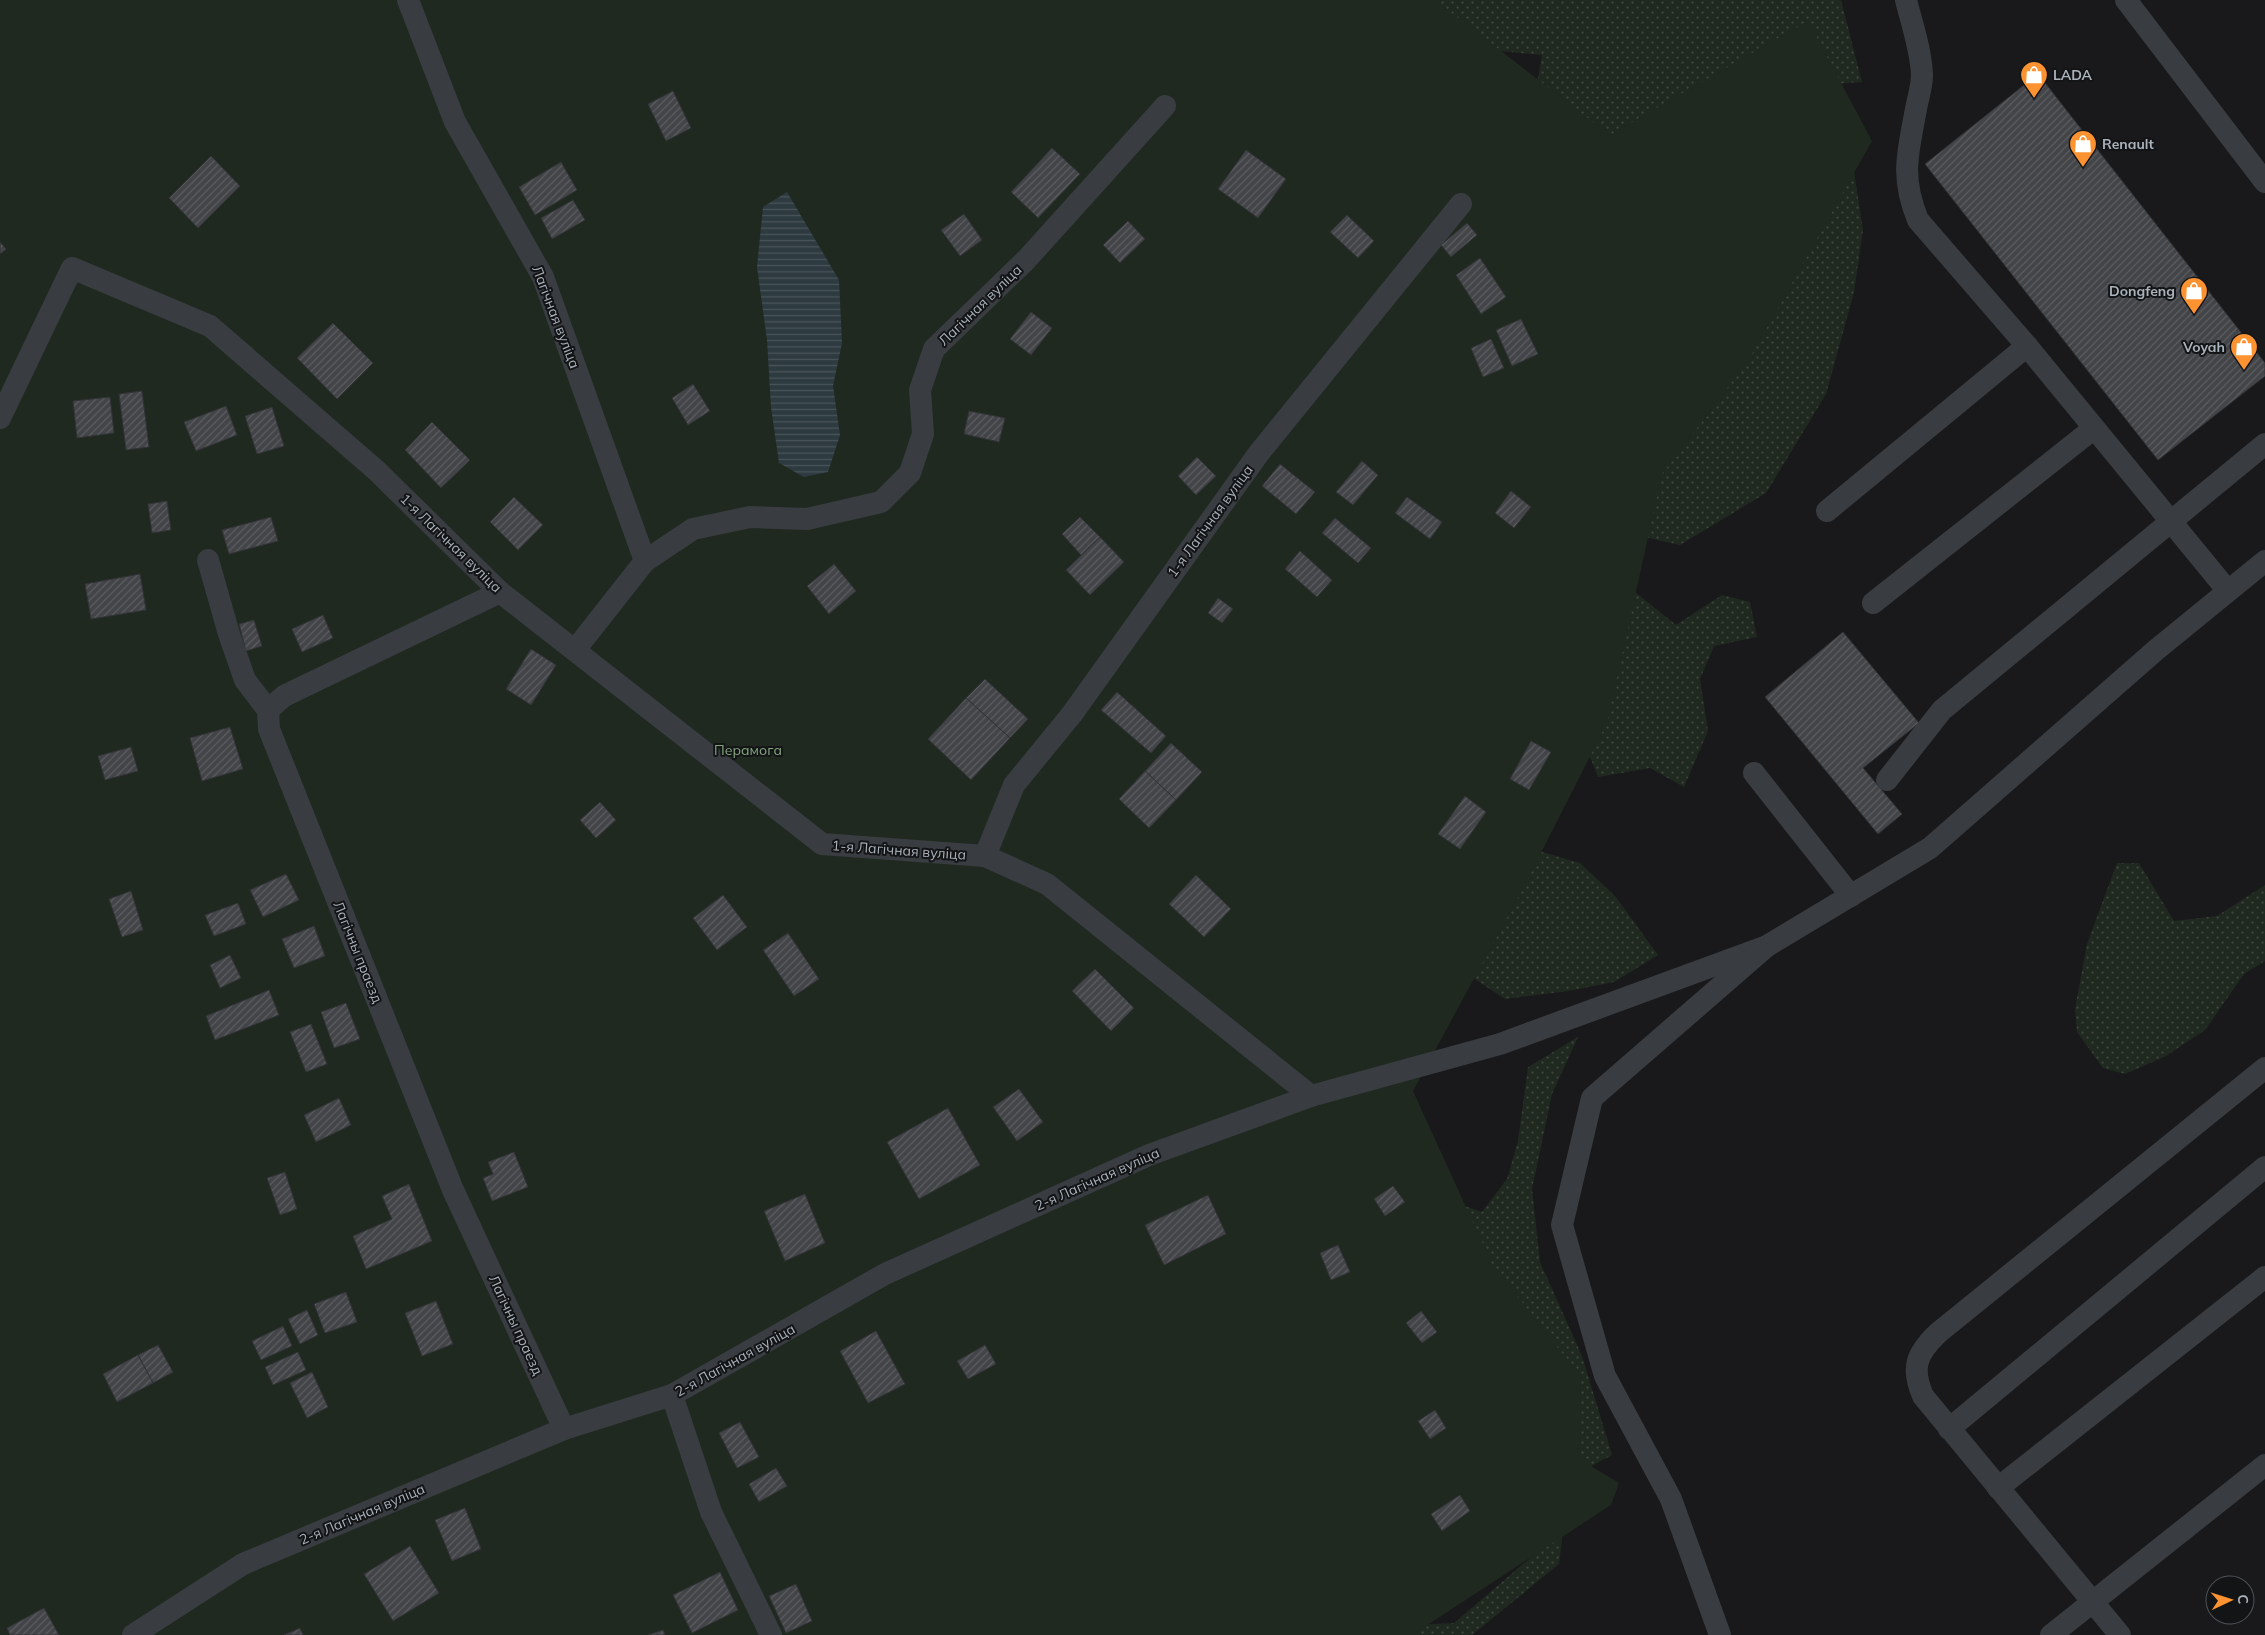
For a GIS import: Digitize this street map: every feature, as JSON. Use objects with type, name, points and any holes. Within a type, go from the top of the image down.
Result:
[{"type":"lane","name":"Лагічная вуліца","points":[[408,0],[455,122],[543,277],[645,561]]},
{"type":"lane","points":[[1906,0],[1918,46],[1922,76],[1907,158],[1906,176],[1912,206],[1918,220],[2027,346],[2093,429],[2228,591]]},
{"type":"lane","points":[[2126,0],[2265,182]]},
{"type":"lane","name":"Лагічная вуліца","points":[[575,650],[645,561],[692,529],[750,517],[807,519],[881,502],[910,473],[924,434],[920,390],[934,349],[1026,260],[1165,106]]},
{"type":"lane","name":"1-я Лагічная вуліца","points":[[986,856],[1014,785],[1072,714],[1259,453],[1461,204]]},
{"type":"lane","name":"1-я Лагічная вуліца","points":[[0,418],[72,268],[210,326],[377,471],[500,592],[822,844],[986,856],[1047,884],[1311,1096]]},
{"type":"lane","points":[[1827,511],[2027,346]]},
{"type":"lane","points":[[1873,603],[2093,429]]},
{"type":"lane","points":[[1887,780],[1942,710],[2265,444]]},
{"type":"lane","points":[[208,560],[229,634],[245,680],[268,710],[284,696],[500,592]]},
{"type":"lane","points":[[1720,1635],[1671,1499],[1605,1376],[1562,1224],[1592,1098],[1767,946],[1930,848],[2156,650],[2265,561]]},
{"type":"lane","name":"Лагічны праезд","points":[[268,710],[270,729],[453,1190],[564,1429]]},
{"type":"lane","points":[[1754,773],[1851,896]]},
{"type":"lane","name":"2-я Лагічная вуліца","points":[[132,1635],[243,1564],[564,1429],[672,1395],[886,1274],[1149,1155],[1311,1096],[1500,1044],[1767,946]]},
{"type":"lane","points":[[2120,1635],[1922,1396],[1917,1383],[1916,1370],[1918,1358],[1925,1346],[2265,1068]]},
{"type":"lane","points":[[1949,1430],[2265,1167]]},
{"type":"lane","points":[[1998,1488],[2265,1277]]},
{"type":"lane","points":[[672,1395],[711,1512],[772,1635]]},
{"type":"lane","points":[[2051,1635],[2265,1465]]},
{"type":"green space","name":"Перамога","points":[[0,0],[1435,0],[1610,135],[1808,21],[1872,141],[1748,361],[1662,474],[1607,723],[1520,894],[1413,1091],[1492,1264],[1581,1377],[1579,1459],[1619,1483],[1611,1505],[1412,1635],[0,1635]]},
{"type":"green space","points":[[1184,0],[1841,0],[1862,82],[1818,85],[1609,163],[1529,132],[1542,55],[1438,45]]},
{"type":"green space","points":[[1850,146],[1863,230],[1854,292],[1826,394],[1766,493],[1680,545],[1600,527]]},
{"type":"green space","points":[[1615,576],[1676,625],[1722,595],[1750,602],[1757,637],[1714,646],[1700,679],[1708,731],[1684,787],[1650,768],[1598,777],[1574,716]]},
{"type":"green space","points":[[1525,847],[1580,863],[1615,896],[1658,955],[1614,982],[1568,991],[1505,999],[1464,972]]},
{"type":"green space","points":[[2117,863],[2139,863],[2174,921],[2217,916],[2265,885],[2265,961],[2244,974],[2205,1030],[2166,1056],[2125,1074],[2103,1068],[2077,1032],[2075,1009],[2087,944]]},
{"type":"green space","points":[[1578,1037],[1552,1094],[1532,1189],[1540,1262],[1582,1356],[1612,1455],[1560,1483],[1444,1199],[1482,1212],[1507,1179],[1518,1141],[1528,1067]]},
{"type":"green space","points":[[1563,1530],[1559,1564],[1472,1635],[1404,1635],[1415,1625],[1454,1623]]},
{"type":"shaded area","points":[[787,192],[839,280],[842,343],[833,386],[840,435],[828,472],[804,477],[779,463],[771,407],[767,340],[757,267],[763,207]]},
{"type":"building","points":[[2038,74],[2265,363],[2265,376],[2158,460],[1925,164]]},
{"type":"building","points":[[673,91],[691,128],[666,141],[648,104]]},
{"type":"building","points":[[1052,148],[1080,174],[1038,218],[1011,192]]},
{"type":"building","points":[[1246,150],[1286,179],[1258,218],[1218,189]]},
{"type":"building","points":[[211,156],[240,186],[198,228],[169,198]]},
{"type":"building","points":[[561,162],[577,190],[535,215],[519,187]]},
{"type":"building","points":[[573,200],[585,220],[552,239],[541,218]]},
{"type":"building","points":[[964,214],[982,240],[960,256],[941,230]]},
{"type":"building","points":[[1347,215],[1374,241],[1358,258],[1330,232]]},
{"type":"building","points":[[1128,221],[1145,239],[1120,263],[1103,245]]},
{"type":"building","points":[[1467,223],[1477,235],[1451,257],[1441,245]]},
{"type":"building","points":[[0,242],[6,249],[0,254]]},
{"type":"building","points":[[1480,258],[1506,297],[1481,314],[1456,275]]},
{"type":"building","points":[[1031,312],[1052,328],[1031,355],[1010,339]]},
{"type":"building","points":[[1521,319],[1538,354],[1512,366],[1496,330]]},
{"type":"building","points":[[333,323],[373,363],[337,399],[297,358]]},
{"type":"building","points":[[1491,339],[1504,368],[1483,377],[1471,348]]},
{"type":"building","points":[[693,384],[710,411],[688,425],[672,398]]},
{"type":"building","points":[[142,391],[149,447],[126,450],[119,394]]},
{"type":"building","points":[[110,397],[114,433],[77,438],[73,401]]},
{"type":"building","points":[[226,406],[237,435],[196,451],[184,422]]},
{"type":"building","points":[[272,407],[284,446],[257,454],[245,416]]},
{"type":"building","points":[[969,411],[1005,418],[999,442],[964,434]]},
{"type":"building","points":[[432,422],[470,460],[441,488],[405,450]]},
{"type":"building","points":[[1197,457],[1216,476],[1196,495],[1178,476]]},
{"type":"building","points":[[1362,461],[1378,475],[1353,505],[1336,492]]},
{"type":"building","points":[[1280,464],[1315,492],[1296,514],[1262,486]]},
{"type":"building","points":[[1511,491],[1531,507],[1514,528],[1495,513]]},
{"type":"building","points":[[514,497],[543,525],[518,550],[490,522]]},
{"type":"building","points":[[1407,497],[1442,522],[1430,539],[1395,513]]},
{"type":"building","points":[[167,501],[171,530],[152,533],[148,504]]},
{"type":"building","points":[[271,517],[278,541],[229,554],[222,530]]},
{"type":"building","points":[[1080,517],[1100,537],[1081,555],[1062,534]]},
{"type":"building","points":[[1335,518],[1371,548],[1358,563],[1322,533]]},
{"type":"building","points":[[1100,537],[1124,562],[1090,595],[1066,570]]},
{"type":"building","points":[[1300,551],[1332,580],[1317,597],[1285,569]]},
{"type":"building","points":[[834,564],[856,591],[829,614],[807,586]]},
{"type":"building","points":[[140,574],[146,610],[91,619],[85,584]]},
{"type":"building","points":[[1218,598],[1233,609],[1222,623],[1208,613]]},
{"type":"building","points":[[323,615],[333,638],[302,652],[292,629]]},
{"type":"building","points":[[254,620],[262,646],[246,651],[239,624]]},
{"type":"building","points":[[1843,632],[1919,723],[1863,768],[1902,814],[1878,834],[1765,697]]},
{"type":"building","points":[[531,649],[556,665],[531,705],[506,689]]},
{"type":"building","points":[[985,679],[1028,719],[1010,738],[966,698]]},
{"type":"building","points":[[1117,692],[1166,736],[1151,753],[1101,710]]},
{"type":"building","points":[[966,698],[1010,738],[971,780],[928,739]]},
{"type":"building","points":[[230,727],[243,769],[202,781],[190,738]]},
{"type":"building","points":[[1531,741],[1551,752],[1529,790],[1510,779]]},
{"type":"building","points":[[1171,743],[1202,772],[1176,800],[1145,771]]},
{"type":"building","points":[[131,747],[138,771],[105,780],[98,756]]},
{"type":"building","points":[[1145,771],[1176,800],[1149,828],[1119,799]]},
{"type":"building","points":[[1465,796],[1486,812],[1460,849],[1438,834]]},
{"type":"building","points":[[600,802],[616,820],[596,838],[580,820]]},
{"type":"building","points":[[286,874],[299,900],[263,917],[250,890]]},
{"type":"building","points":[[1196,875],[1231,909],[1204,937],[1169,904]]},
{"type":"building","points":[[131,891],[143,930],[122,937],[109,899]]},
{"type":"building","points":[[723,895],[747,927],[717,950],[693,918]]},
{"type":"building","points":[[238,903],[246,924],[214,936],[205,915]]},
{"type":"building","points":[[314,926],[325,956],[294,968],[282,939]]},
{"type":"building","points":[[788,933],[819,979],[794,996],[763,950]]},
{"type":"building","points":[[230,955],[241,978],[220,988],[210,965]]},
{"type":"building","points":[[1095,969],[1134,1008],[1111,1031],[1072,991]]},
{"type":"building","points":[[269,990],[279,1015],[215,1040],[206,1016]]},
{"type":"building","points":[[346,1003],[360,1039],[334,1048],[321,1012]]},
{"type":"building","points":[[311,1024],[327,1064],[306,1072],[290,1032]]},
{"type":"building","points":[[1019,1089],[1043,1122],[1017,1141],[993,1107]]},
{"type":"building","points":[[339,1098],[351,1125],[316,1142],[304,1115]]},
{"type":"building","points":[[948,1108],[980,1165],[919,1199],[887,1142]]},
{"type":"building","points":[[514,1152],[528,1187],[492,1201],[483,1178],[493,1174],[488,1162]]},
{"type":"building","points":[[285,1172],[297,1209],[280,1215],[267,1178]]},
{"type":"building","points":[[409,1184],[432,1241],[366,1269],[353,1236],[392,1219],[382,1196]]},
{"type":"building","points":[[1393,1186],[1405,1202],[1385,1216],[1374,1199]]},
{"type":"building","points":[[805,1194],[825,1243],[785,1261],[764,1211]]},
{"type":"building","points":[[1208,1195],[1226,1234],[1164,1265],[1145,1225]]},
{"type":"building","points":[[1338,1245],[1350,1272],[1331,1280],[1320,1253]]},
{"type":"building","points":[[346,1292],[357,1322],[325,1333],[314,1304]]},
{"type":"building","points":[[436,1301],[453,1344],[422,1356],[405,1313]]},
{"type":"building","points":[[307,1310],[318,1335],[300,1344],[288,1319]]},
{"type":"building","points":[[1421,1311],[1437,1332],[1422,1343],[1406,1323]]},
{"type":"building","points":[[283,1326],[292,1346],[261,1360],[252,1341]]},
{"type":"building","points":[[876,1331],[905,1384],[868,1403],[840,1351]]},
{"type":"building","points":[[158,1345],[173,1372],[153,1383],[138,1355]]},
{"type":"building","points":[[985,1345],[996,1364],[968,1379],[957,1361]]},
{"type":"building","points":[[298,1352],[306,1370],[273,1385],[265,1367]]},
{"type":"building","points":[[138,1355],[153,1383],[117,1402],[103,1374]]},
{"type":"building","points":[[312,1372],[328,1407],[307,1418],[290,1383]]},
{"type":"building","points":[[1435,1410],[1446,1428],[1430,1439],[1418,1421]]},
{"type":"building","points":[[740,1422],[759,1457],[737,1468],[719,1433]]},
{"type":"building","points":[[776,1468],[787,1486],[759,1502],[749,1484]]},
{"type":"building","points":[[1460,1495],[1470,1511],[1442,1531],[1431,1514]]},
{"type":"building","points":[[465,1508],[481,1549],[452,1561],[435,1520]]},
{"type":"building","points":[[410,1546],[439,1593],[393,1621],[364,1574]]},
{"type":"building","points":[[720,1572],[738,1610],[692,1633],[673,1595]]},
{"type":"building","points":[[796,1584],[812,1621],[786,1633],[769,1596]]},
{"type":"building","points":[[44,1608],[59,1635],[10,1635],[7,1628]]},
{"type":"building","points":[[300,1628],[303,1635],[284,1635]]},
{"type":"building","points":[[663,1630],[665,1635],[648,1635]]},
{"type":"place","name":"LADA","points":[[2034,99]]},
{"type":"place","name":"Renault","points":[[2083,168]]},
{"type":"place","name":"Dongfeng","points":[[2194,315]]},
{"type":"place","name":"Voyah","points":[[2244,371]]}]
